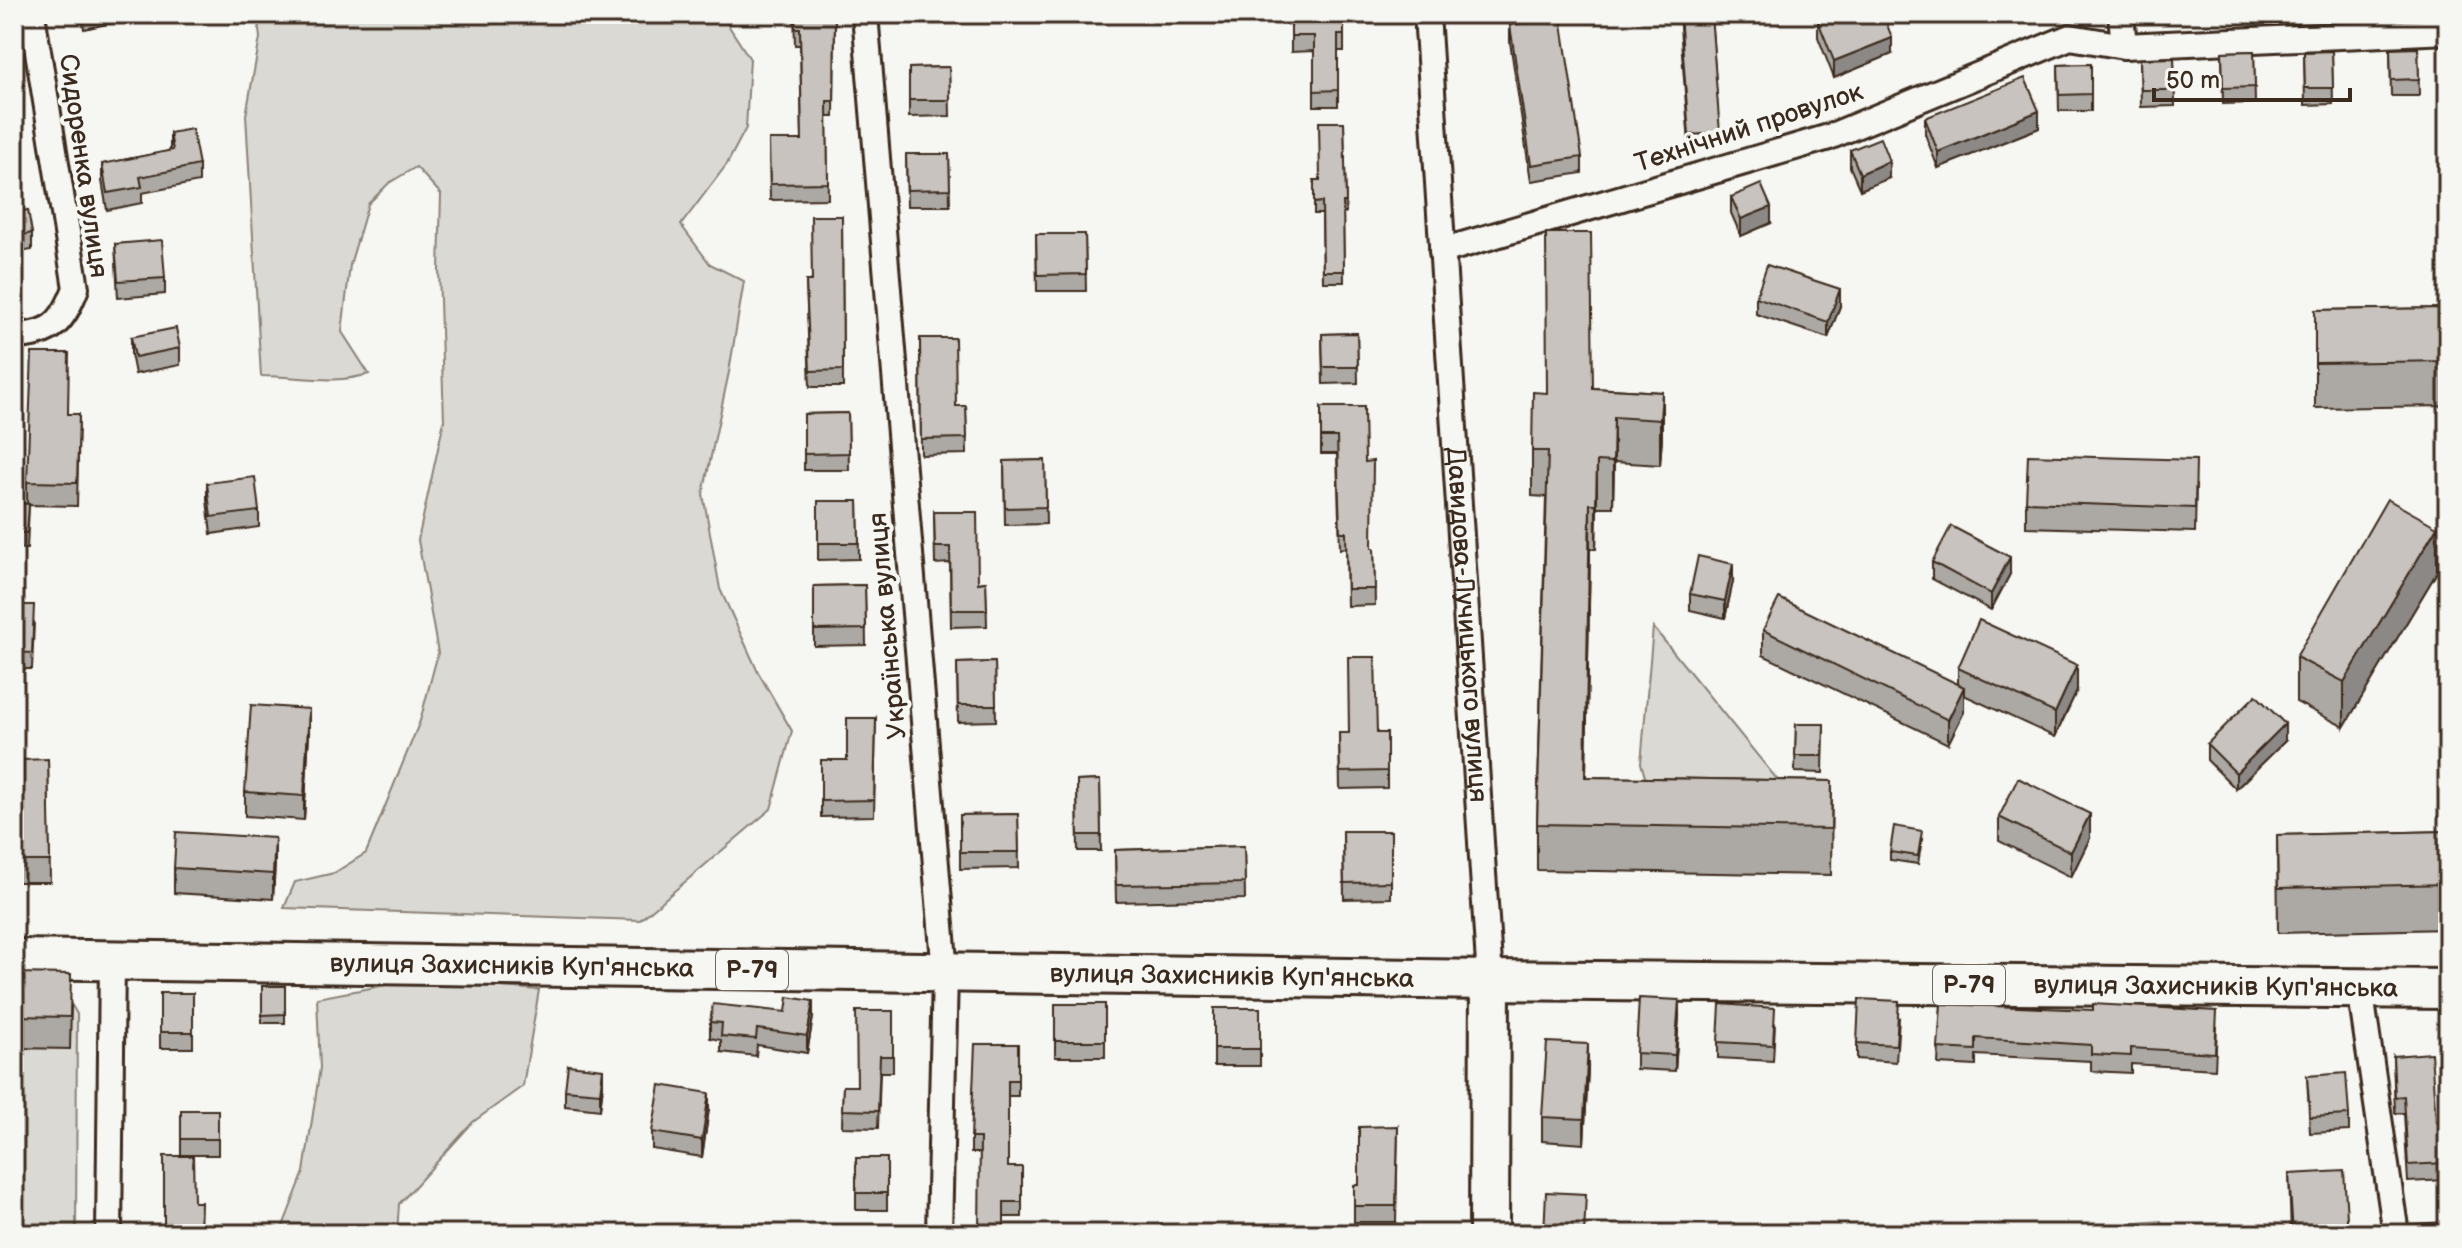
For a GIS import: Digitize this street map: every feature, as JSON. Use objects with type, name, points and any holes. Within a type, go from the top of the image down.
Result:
[{"type":"main road","name":"вулиця Захисників Куп'янська","points":[[14,959],[1490,980],[2448,989]]},
{"type":"main road","name":"Давидова-Лучицького вулиця","points":[[1489,1234],[1490,980]]},
{"type":"street","name":"Сидоренка вулиця","points":[[14,336],[38,336],[65,316],[76,288],[32,14]]},
{"type":"street","name":"Українська вулиця","points":[[865,14],[945,973],[939,1234]]},
{"type":"street","name":"Давидова-Лучицького вулиця","points":[[1427,14],[1490,980]]},
{"type":"street","points":[[2121,14],[2124,46]]},
{"type":"street","name":"Технічний провулок","points":[[1442,251],[1829,137],[2070,37],[2124,46],[2448,31]]},
{"type":"street","points":[[109,1234],[112,961]]},
{"type":"street","points":[[2360,988],[2396,1234]]},
{"type":"shaded area","points":[[257,14],[721,14],[750,59],[746,128],[727,164],[681,225],[710,264],[744,281],[729,372],[703,494],[720,589],[758,672],[792,731],[771,809],[640,920],[284,908],[295,882],[334,873],[366,853],[420,721],[438,653],[418,540],[444,421],[439,270],[441,194],[416,167],[389,183],[368,204],[350,265],[342,332],[369,374],[329,379],[261,376],[246,115],[260,38]]},
{"type":"shaded area","points":[[1653,627],[1793,799],[1662,788],[1645,777],[1641,763]]},
{"type":"shaded area","points":[[413,980],[539,990],[523,1086],[473,1122],[399,1204],[397,1234],[280,1234],[304,1172],[320,1068],[317,998]]},
{"type":"shaded area","points":[[14,991],[68,999],[77,1014],[76,1234],[14,1234]]},
{"type":"shaded area","points":[[2161,1221],[2161,1234],[2004,1234]]},
{"type":"building","points":[[795,14],[835,14],[834,101],[827,101],[828,183],[770,184],[769,140],[802,140],[800,28],[795,28]]},
{"type":"building","points":[[1291,14],[1344,14],[1344,35],[1338,35],[1338,90],[1314,91],[1314,36],[1291,36]]},
{"type":"building","points":[[1680,14],[1711,14],[1720,133],[1689,135]]},
{"type":"building","points":[[1835,14],[1883,14],[1892,38],[1834,61],[1818,21]]},
{"type":"building","points":[[1561,17],[1582,157],[1531,165],[1510,25]]},
{"type":"building","points":[[2418,48],[2419,79],[2391,80],[2390,49]]},
{"type":"building","points":[[2254,51],[2255,87],[2223,88],[2222,52]]},
{"type":"building","points":[[2332,51],[2333,88],[2305,88],[2304,52]]},
{"type":"building","points":[[2174,58],[2175,90],[2141,90],[2140,59]]},
{"type":"building","points":[[2091,64],[2091,94],[2059,95],[2058,65]]},
{"type":"building","points":[[949,67],[950,100],[909,100],[909,68]]},
{"type":"building","points":[[2025,78],[2039,111],[1938,152],[1925,118]]},
{"type":"building","points":[[1319,122],[1344,122],[1344,271],[1323,271],[1322,202],[1314,203],[1314,180],[1320,180]]},
{"type":"building","points":[[192,129],[199,165],[140,177],[142,187],[107,193],[102,164],[173,150],[170,133]]},
{"type":"building","points":[[1880,138],[1889,161],[1860,174],[1850,150]]},
{"type":"building","points":[[906,154],[949,154],[950,189],[907,190]]},
{"type":"building","points":[[1761,184],[1771,207],[1741,219],[1731,197]]},
{"type":"building","points":[[28,210],[32,233],[14,237],[14,212]]},
{"type":"building","points":[[811,216],[842,216],[843,370],[810,371],[806,281],[812,281]]},
{"type":"building","points":[[1546,233],[1591,233],[1593,388],[1662,392],[1660,420],[1614,417],[1613,462],[1597,461],[1596,504],[1590,504],[1585,777],[1832,781],[1831,829],[1537,824],[1548,451],[1532,451],[1533,392],[1547,393]]},
{"type":"building","points":[[1036,234],[1085,234],[1086,274],[1037,275]]},
{"type":"building","points":[[162,240],[165,278],[118,281],[115,244]]},
{"type":"building","points":[[1767,265],[1840,289],[1828,322],[1756,297]]},
{"type":"building","points":[[2448,308],[2448,361],[2315,363],[2315,310]]},
{"type":"building","points":[[176,328],[180,348],[135,357],[131,337]]},
{"type":"building","points":[[1357,333],[1358,367],[1323,367],[1322,334]]},
{"type":"building","points":[[920,338],[955,338],[956,406],[966,406],[967,438],[921,439]]},
{"type":"building","points":[[32,353],[69,353],[68,414],[79,414],[77,483],[27,482]]},
{"type":"building","points":[[1321,407],[1364,407],[1365,462],[1373,461],[1375,589],[1347,589],[1346,532],[1340,532],[1337,437],[1321,437]]},
{"type":"building","points":[[848,413],[849,453],[804,454],[804,414]]},
{"type":"building","points":[[2028,455],[2196,460],[2195,508],[2026,502]]},
{"type":"building","points":[[1045,460],[1046,507],[1005,508],[1004,461]]},
{"type":"building","points":[[255,477],[259,511],[211,517],[207,483]]},
{"type":"building","points":[[2387,499],[2437,527],[2344,682],[2296,657]]},
{"type":"building","points":[[818,501],[858,501],[859,543],[818,543]]},
{"type":"building","points":[[14,503],[29,504],[27,533],[14,532]]},
{"type":"building","points":[[934,512],[977,512],[978,583],[986,582],[987,610],[951,610],[950,547],[935,547]]},
{"type":"building","points":[[1951,526],[2010,557],[1991,594],[1932,562]]},
{"type":"building","points":[[1698,556],[1733,564],[1725,601],[1690,594]]},
{"type":"building","points":[[865,585],[866,629],[814,630],[814,586]]},
{"type":"building","points":[[1779,598],[1964,687],[1948,720],[1763,630]]},
{"type":"building","points":[[14,605],[34,605],[32,653],[14,652]]},
{"type":"building","points":[[1979,620],[2077,665],[2055,713],[1958,668]]},
{"type":"building","points":[[1348,657],[1375,657],[1377,733],[1387,733],[1387,771],[1340,772],[1339,733],[1349,733]]},
{"type":"building","points":[[995,662],[996,705],[958,705],[957,663]]},
{"type":"building","points":[[2256,695],[2285,724],[2236,773],[2207,744]]},
{"type":"building","points":[[251,705],[309,709],[304,796],[245,792]]},
{"type":"building","points":[[847,718],[876,718],[874,800],[821,801],[821,760],[847,760]]},
{"type":"building","points":[[1796,724],[1824,724],[1823,756],[1795,756]]},
{"type":"building","points":[[48,759],[50,861],[14,861],[14,820],[22,820],[22,760]]},
{"type":"building","points":[[2018,778],[2090,814],[2071,852],[1999,817]]},
{"type":"building","points":[[1100,780],[1101,835],[1078,835],[1077,781]]},
{"type":"building","points":[[1018,814],[1019,852],[960,852],[960,815]]},
{"type":"building","points":[[1894,826],[1922,831],[1918,856],[1890,852]]},
{"type":"building","points":[[1343,831],[1391,831],[1391,882],[1344,883]]},
{"type":"building","points":[[2448,831],[2448,884],[2278,888],[2277,835]]},
{"type":"building","points":[[176,832],[275,838],[273,874],[174,868]]},
{"type":"building","points":[[1244,846],[1245,883],[1116,885],[1115,850]]},
{"type":"building","points":[[14,973],[71,974],[70,1017],[14,1016]]},
{"type":"building","points":[[262,986],[285,986],[285,1014],[262,1015]]},
{"type":"building","points":[[160,993],[193,993],[193,1032],[160,1032]]},
{"type":"building","points":[[788,997],[813,1001],[807,1036],[757,1029],[756,1039],[721,1036],[722,1023],[710,1022],[713,1004],[786,1012]]},
{"type":"building","points":[[1639,998],[1679,1000],[1675,1055],[1636,1053]]},
{"type":"building","points":[[1859,999],[1899,1001],[1896,1045],[1857,1043]]},
{"type":"building","points":[[1055,1004],[1105,1004],[1105,1041],[1055,1041]]},
{"type":"building","points":[[1720,1004],[1775,1008],[1773,1045],[1718,1042]]},
{"type":"building","points":[[1941,1004],[2093,1010],[2093,1004],[2217,1011],[2215,1053],[2131,1048],[2131,1056],[2091,1054],[2091,1045],[1976,1038],[1976,1050],[1938,1048]]},
{"type":"building","points":[[1214,1008],[1260,1008],[1260,1049],[1214,1049]]},
{"type":"building","points":[[856,1011],[893,1011],[893,1056],[880,1056],[878,1111],[842,1110],[843,1086],[857,1086]]},
{"type":"building","points":[[1547,1042],[1588,1044],[1584,1119],[1542,1117]]},
{"type":"building","points":[[975,1044],[1018,1044],[1018,1080],[1008,1080],[1008,1167],[1022,1167],[1022,1202],[1004,1202],[1004,1234],[979,1234],[980,1138],[971,1138]]},
{"type":"building","points":[[2431,1053],[2436,1122],[2444,1122],[2446,1163],[2408,1165],[2404,1096],[2395,1097],[2393,1056]]},
{"type":"building","points":[[568,1065],[603,1069],[600,1093],[565,1090]]},
{"type":"building","points":[[2346,1073],[2349,1115],[2310,1117],[2307,1076]]},
{"type":"building","points":[[660,1085],[709,1093],[702,1140],[652,1132]]},
{"type":"building","points":[[181,1110],[218,1110],[218,1139],[181,1139]]},
{"type":"building","points":[[1398,1126],[1396,1206],[1354,1206],[1354,1185],[1359,1185],[1359,1127]]},
{"type":"building","points":[[164,1156],[193,1156],[194,1202],[201,1202],[200,1234],[164,1234]]},
{"type":"building","points":[[856,1158],[887,1158],[887,1193],[856,1193]]},
{"type":"building","points":[[2344,1171],[2348,1234],[2293,1234],[2289,1174]]},
{"type":"building","points":[[1546,1192],[1586,1194],[1584,1234],[1544,1234]]},
{"type":"building","points":[[2448,1222],[2448,1234],[2412,1234],[2411,1224]]}]
